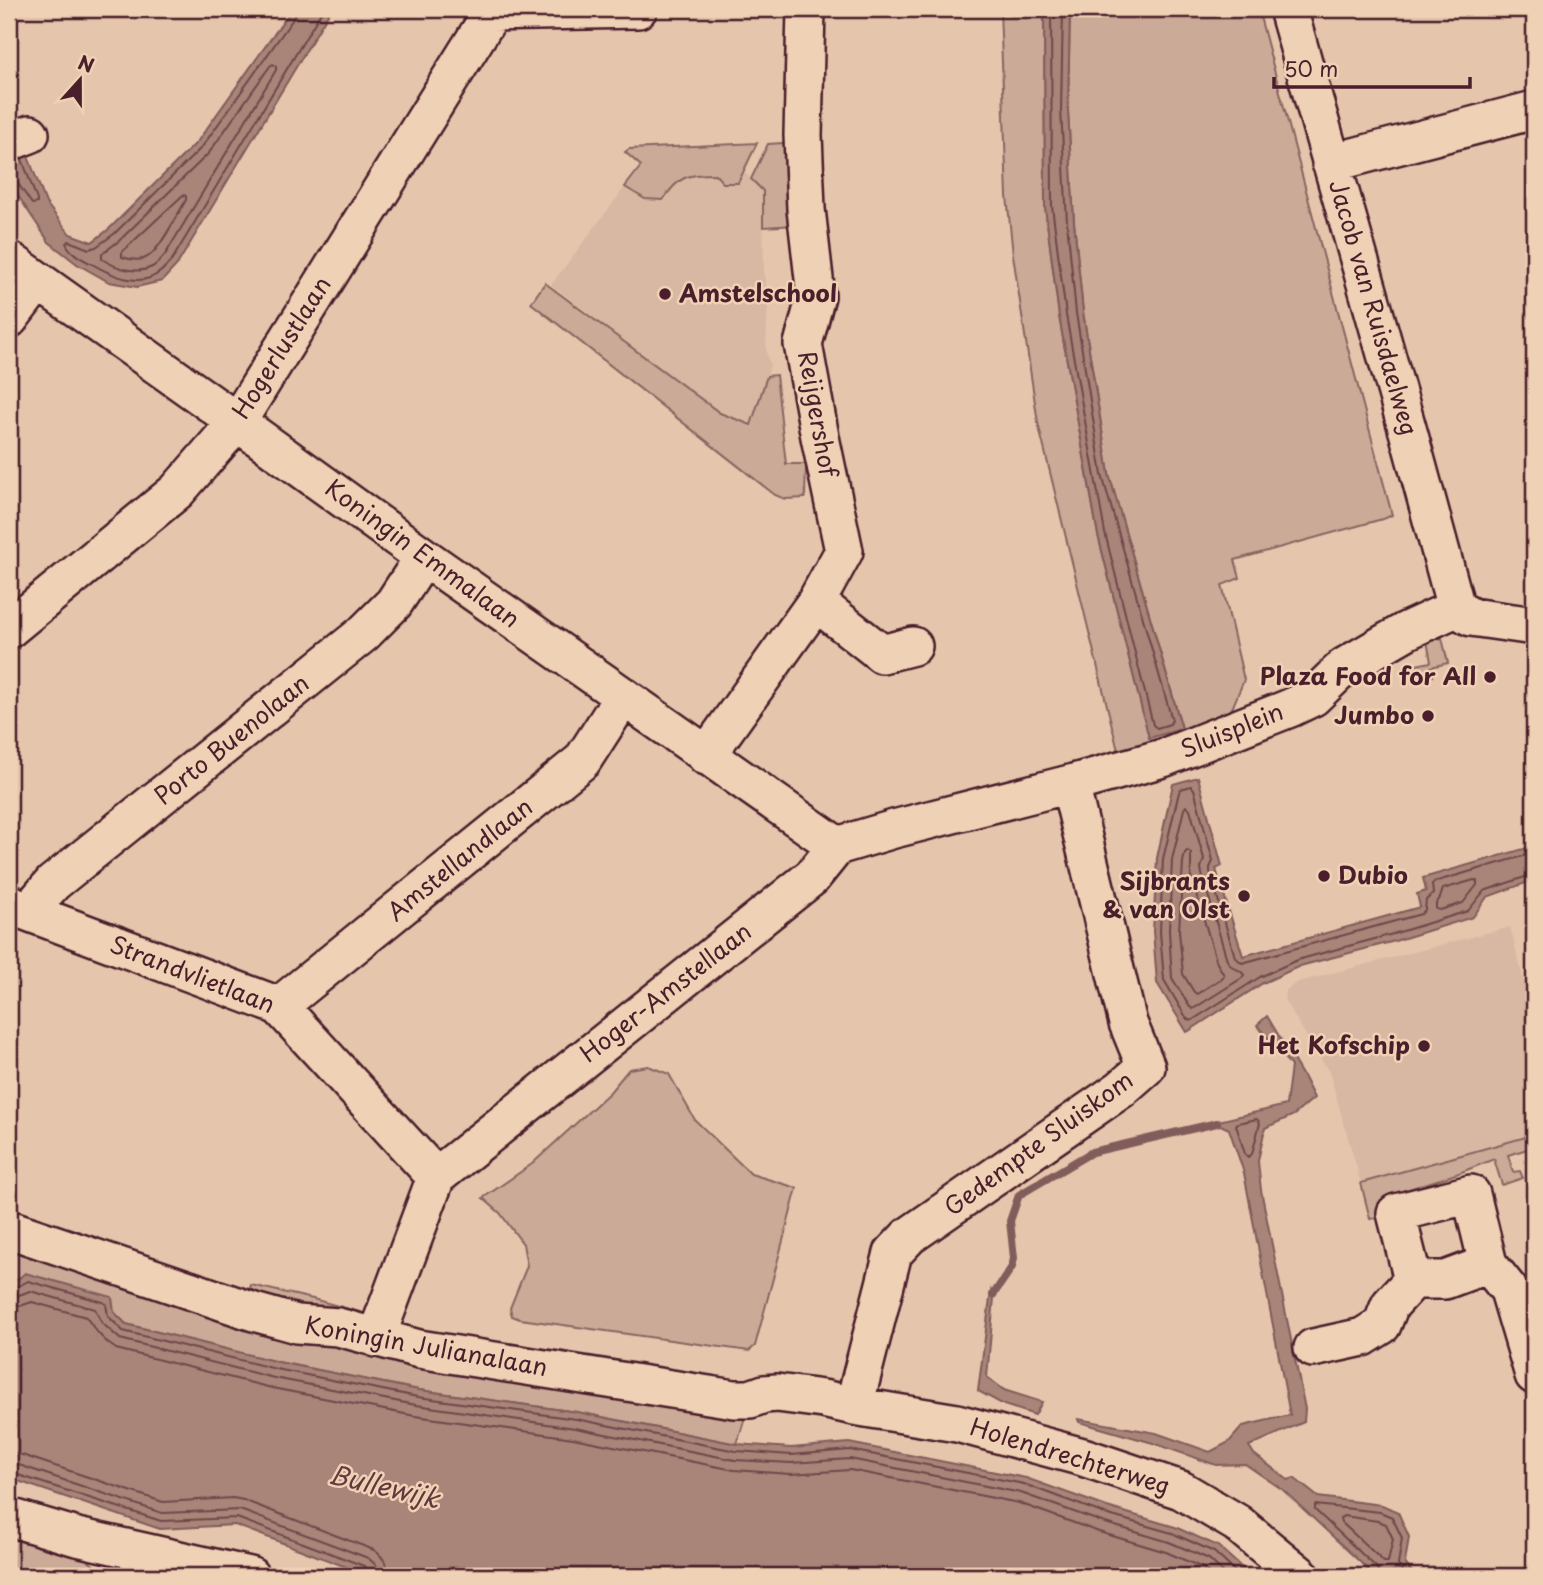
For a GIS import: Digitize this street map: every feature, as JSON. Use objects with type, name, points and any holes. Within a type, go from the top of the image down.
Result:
[{"type":"street","name":"Hogerlustlaan","points":[[9,629],[177,491],[237,422],[492,10],[638,9]]},
{"type":"street","name":"Reijgershof","points":[[706,756],[816,602],[844,551],[803,344],[816,296],[806,209],[803,135],[806,9]]},
{"type":"street","name":"Jacob van Ruisdaelweg","points":[[1288,9],[1456,608]]},
{"type":"street","points":[[1331,163],[1534,110]]},
{"type":"street","name":"Koningin Emmalaan","points":[[9,260],[424,557],[837,846]]},
{"type":"street","points":[[9,319],[38,282]]},
{"type":"street","name":"Porto Buenolaan","points":[[18,908],[53,883],[363,634],[394,603],[424,557]]},
{"type":"street","points":[[816,602],[882,654],[913,646]]},
{"type":"street","points":[[1456,608],[1471,617],[1534,626]]},
{"type":"street","name":"Sluisplein","points":[[1070,784],[1163,758],[1313,697],[1344,667],[1406,631],[1456,608]]},
{"type":"street","name":"Amstellandlaan","points":[[279,1006],[582,761],[623,697]]},
{"type":"street","points":[[837,846],[1070,784]]},
{"type":"street","name":"Gedempte Sluiskom","points":[[854,1406],[893,1253],[909,1236],[1121,1089],[1146,1067],[1128,1023],[1070,784]]},
{"type":"street","name":"Hoger-Amstellaan","points":[[436,1177],[813,877],[837,846]]},
{"type":"street","name":"Strandvlietlaan","points":[[18,908],[279,1006],[436,1177]]},
{"type":"street","points":[[376,1338],[436,1177]]},
{"type":"street","points":[[1413,1280],[1396,1213],[1471,1194],[1489,1264],[1509,1290],[1534,1375]]},
{"type":"street","name":"Koningin Julianalaan","points":[[9,1229],[297,1324],[338,1327],[419,1349],[734,1399],[778,1394],[854,1406]]},
{"type":"street","points":[[1313,1348],[1363,1337],[1382,1325],[1390,1305],[1413,1280],[1445,1280],[1489,1264]]},
{"type":"street","name":"Holendrechterweg","points":[[854,1406],[970,1427],[1083,1457],[1181,1490],[1237,1524],[1301,1576]]},
{"type":"street","points":[[9,1517],[77,1537],[250,1576]]},
{"type":"shaded area","points":[[1000,9],[1044,9],[1045,207],[1059,316],[1098,535],[1149,737],[1182,728],[1109,474],[1083,312],[1074,222],[1068,110],[1070,9],[1258,9],[1392,515],[1235,560],[1240,578],[1222,585],[1244,680],[1226,723],[1120,759],[1038,423],[1007,196]]},
{"type":"shaded area","points":[[757,143],[738,183],[723,183],[715,174],[690,176],[679,181],[663,200],[645,199],[625,187],[641,166],[625,152],[629,149]]},
{"type":"shaded area","points":[[783,143],[789,146],[797,225],[763,227],[763,191],[751,179],[768,144]]},
{"type":"shaded area","name":"Amstelschool","points":[[744,172],[763,191],[764,273],[768,304],[766,348],[770,366],[751,425],[720,413],[551,285],[625,187],[648,200],[666,199],[674,184],[692,174],[715,174],[723,183],[738,183]]},
{"type":"shaded area","points":[[545,283],[720,413],[751,425],[767,376],[776,375],[786,464],[806,464],[805,498],[785,499],[775,495],[531,303]]},
{"type":"shaded area","points":[[1442,638],[1448,663],[1431,667],[1433,676],[1409,681],[1406,667],[1431,662],[1427,641]]},
{"type":"shaded area","name":"Het Kofschip","points":[[1510,927],[1534,1021],[1534,1135],[1361,1183],[1329,1072],[1284,1000],[1286,990],[1298,982]]},
{"type":"shaded area","points":[[648,1066],[669,1074],[695,1120],[751,1174],[797,1188],[755,1346],[749,1351],[512,1316],[510,1308],[527,1266],[523,1244],[500,1213],[483,1198],[532,1164],[610,1092],[629,1069]]},
{"type":"shaded area","points":[[1533,1135],[1534,1147],[1508,1155],[1513,1172],[1520,1171],[1523,1178],[1502,1185],[1494,1159],[1387,1196],[1389,1215],[1370,1219],[1361,1183]]},
{"type":"shaded area","points":[[9,1247],[747,1411],[737,1444],[577,1412],[419,1390],[278,1362],[126,1324],[114,1312],[9,1277]]},
{"type":"shaded area","points":[[251,1285],[363,1313],[355,1316],[247,1297]]},
{"type":"shaded area","points":[[9,1522],[57,1534],[106,1576],[9,1576]]},
{"type":"water","points":[[292,9],[331,9],[177,265],[162,281],[137,287],[109,282],[77,264],[49,242],[10,184],[9,107],[46,203],[70,234],[92,242],[109,229],[197,142]]},
{"type":"water","points":[[1044,9],[1070,9],[1068,110],[1074,222],[1083,312],[1109,474],[1182,729],[1149,738],[1098,535],[1059,316],[1045,207]]},
{"type":"water","points":[[1198,777],[1222,866],[1216,869],[1243,956],[1420,907],[1417,894],[1426,891],[1423,878],[1534,846],[1534,880],[1487,897],[1473,917],[1300,966],[1263,983],[1187,1032],[1157,983],[1153,931],[1157,858],[1173,784]]},
{"type":"water","points":[[1267,1016],[1314,1098],[1294,1115],[1265,1128],[1258,1161],[1261,1190],[1305,1409],[1304,1422],[1249,1446],[1254,1454],[1288,1480],[1294,1478],[1318,1497],[1382,1505],[1398,1512],[1409,1537],[1405,1563],[1415,1576],[1375,1576],[1283,1490],[1245,1464],[1216,1465],[1153,1443],[1079,1422],[1078,1419],[1156,1433],[1210,1452],[1229,1442],[1243,1426],[1290,1415],[1244,1173],[1229,1129],[1214,1122],[1286,1105],[1291,1066],[1257,1025]]},
{"type":"water","name":"Bullewijk","points":[[25,1273],[112,1297],[114,1312],[126,1324],[278,1362],[419,1390],[577,1412],[737,1444],[791,1448],[849,1443],[1026,1478],[1107,1507],[1175,1527],[1218,1546],[1251,1576],[370,1576],[235,1525],[160,1529],[9,1478],[9,1278],[17,1280]]},
{"type":"water","points":[[991,1291],[994,1298],[987,1377],[1004,1390],[1042,1402],[1035,1415],[1004,1405],[978,1391]]},
{"type":"waterway","points":[[993,1295],[1012,1267],[1014,1258],[1010,1221],[1019,1195],[1092,1152],[1217,1123]]},
{"type":"place","name":"Amstelschool","points":[[665,294]]},
{"type":"place","name":"Plaza Food for All","points":[[1490,677]]},
{"type":"place","name":"Jumbo","points":[[1428,716]]},
{"type":"place","name":"Dubio","points":[[1324,876]]},
{"type":"place","name":"Sijbrants & van Olst","points":[[1244,896]]},
{"type":"place","name":"Het Kofschip","points":[[1424,1046]]}]
